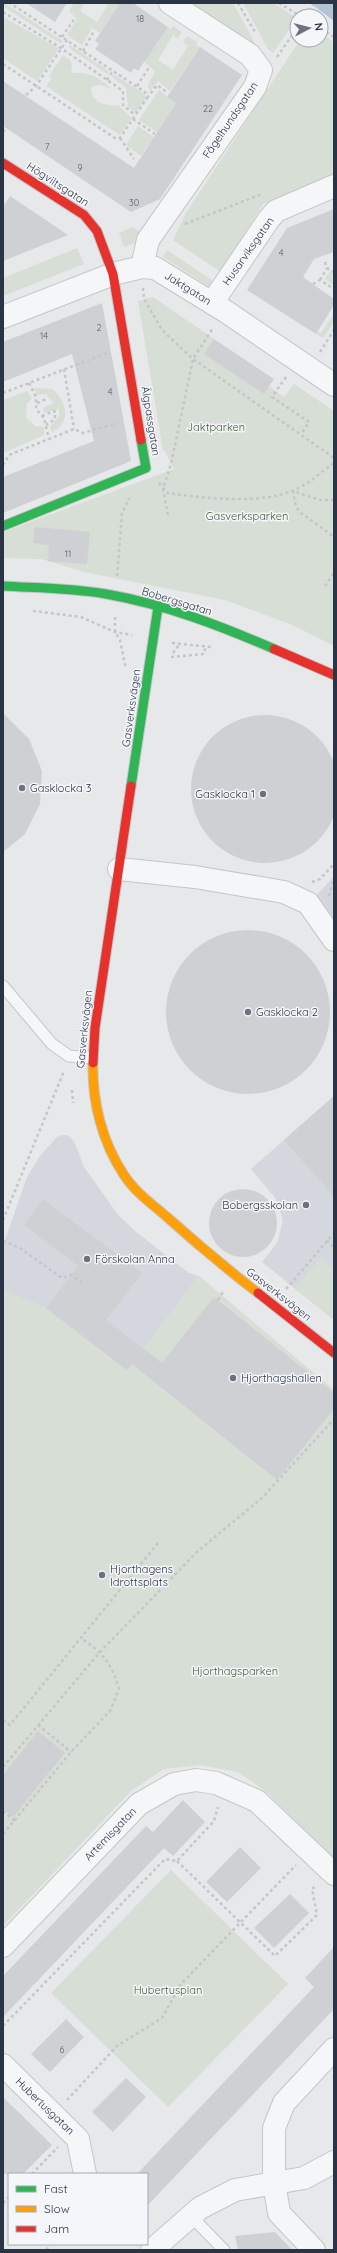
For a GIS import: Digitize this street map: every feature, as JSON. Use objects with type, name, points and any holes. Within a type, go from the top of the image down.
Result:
[{"type":"street","name":"Fågelhundsgatan","points":[[142,275],[148,240],[255,87],[261,70],[250,56],[170,3]]},
{"type":"street","name":"Högviltsgatan","points":[[3,163],[84,215],[97,231],[113,274]]},
{"type":"street","name":"Husarviksgatan","points":[[218,307],[276,211],[334,186]]},
{"type":"street","name":"Jaktgatan","points":[[3,317],[113,274],[142,275],[155,268],[169,275],[218,307],[334,385]]},
{"type":"street","name":"Älgpassgatan","points":[[113,274],[142,470]]},
{"type":"street","points":[[3,526],[142,470]]},
{"type":"street","name":"Bobergsgatan","points":[[3,586],[116,596],[158,607],[232,631],[334,675]]},
{"type":"street","name":"Gasverksvägen","points":[[158,607],[100,991],[92,1058],[92,1086],[98,1118],[110,1151],[124,1175],[145,1198],[196,1243],[334,1353]]},
{"type":"street","points":[[119,869],[195,877],[284,892],[308,903],[334,940]]},
{"type":"street","name":"Artemisgatan","points":[[3,1946],[139,1804],[174,1784],[196,1780],[216,1782],[257,1801],[333,1873]]},
{"type":"street","points":[[314,2250],[279,2213],[274,2182],[274,2128],[284,2103],[334,2049]]},
{"type":"street","name":"Hubertusgatan","points":[[3,2065],[78,2139],[85,2173]]},
{"type":"street","points":[[151,2247],[200,2208],[236,2190],[274,2182],[304,2178],[334,2162]]},
{"type":"lane","points":[[3,986],[52,1044],[69,1056],[92,1058]]},
{"type":"lane","points":[[190,2215],[224,2250]]},
{"type":"path","points":[[10,3],[145,92],[147,98]]},
{"type":"path","points":[[279,3],[289,9]]},
{"type":"path","points":[[3,12],[61,48],[123,91],[123,105],[135,115]]},
{"type":"path","points":[[62,37],[75,18]]},
{"type":"path","points":[[83,51],[94,31]]},
{"type":"path","points":[[277,56],[289,39]]},
{"type":"path","points":[[26,96],[36,86],[67,40]]},
{"type":"path","points":[[3,64],[115,138],[120,138]]},
{"type":"path","points":[[136,86],[150,66]]},
{"type":"path","points":[[107,80],[113,70]]},
{"type":"path","points":[[120,138],[157,85],[168,93]]},
{"type":"path","points":[[133,120],[155,134]]},
{"type":"path","points":[[120,138],[134,159]]},
{"type":"path","points":[[178,227],[266,192]]},
{"type":"path","points":[[325,262],[327,268],[334,272]]},
{"type":"path","points":[[313,284],[320,280],[327,268]]},
{"type":"path","points":[[142,275],[144,299],[162,330],[192,359],[302,433],[334,458]]},
{"type":"path","points":[[320,280],[334,289]]},
{"type":"path","points":[[168,515],[164,489],[171,464],[192,359],[218,307]]},
{"type":"path","points":[[3,393],[111,352]]},
{"type":"path","points":[[64,369],[74,429]]},
{"type":"path","points":[[288,373],[272,396],[309,422],[302,433]]},
{"type":"path","points":[[29,383],[36,403],[36,409],[42,416],[46,425],[49,439]]},
{"type":"path","points":[[36,403],[46,399]]},
{"type":"path","points":[[42,416],[49,412],[54,411],[56,413],[54,420],[46,425]]},
{"type":"path","points":[[3,465],[9,455],[74,429],[83,433],[111,425]]},
{"type":"path","points":[[117,577],[122,514],[142,470],[167,493],[219,499],[257,498],[293,491],[334,463]]},
{"type":"path","points":[[293,491],[320,500],[334,500]]},
{"type":"path","points":[[293,491],[296,507],[301,513],[334,537]]},
{"type":"path","points":[[325,586],[334,573]]},
{"type":"path","points":[[169,663],[179,645]]},
{"type":"path","points":[[3,1220],[69,1056]]},
{"type":"path","points":[[283,1293],[334,1233]]},
{"type":"path","points":[[327,1240],[334,1248]]},
{"type":"path","points":[[3,1241],[20,1248],[62,1278],[71,1276],[85,1285]]},
{"type":"path","points":[[218,1300],[226,1289]]},
{"type":"path","points":[[3,1767],[100,1652],[198,1551],[262,1498],[334,1419]]},
{"type":"path","points":[[3,1720],[10,1725],[158,1543]]},
{"type":"path","points":[[3,1834],[71,1752],[110,1711],[120,1689],[115,1674],[100,1652],[81,1638]]},
{"type":"path","points":[[38,1725],[71,1752]]},
{"type":"path","points":[[177,1861],[214,1821],[224,1786]]},
{"type":"path","points":[[3,1811],[15,1821]]},
{"type":"path","points":[[54,2114],[117,2046],[162,2018],[180,1984],[310,1850]]},
{"type":"path","points":[[3,2026],[165,1859],[177,1861],[275,1956],[317,1915],[312,1889],[333,1873]]},
{"type":"path","points":[[33,2173],[72,2132]]},
{"type":"path","points":[[46,2250],[49,2247]]},
{"type":"shaded area","points":[[334,876],[334,944],[306,907]]},
{"type":"shaded area","name":"Bobergsskolan","points":[[334,1096],[334,1320],[262,1262],[277,1243],[283,1221],[276,1199],[251,1169]]},
{"type":"shaded area","name":"Förskolan Anna","points":[[67,1135],[74,1141],[84,1167],[119,1216],[136,1232],[189,1273],[199,1276],[127,1370],[3,1289],[3,1246],[27,1177],[40,1156],[57,1137]]},
{"type":"green space","points":[[4,3],[63,41],[61,44],[4,7]]},
{"type":"green space","points":[[74,3],[85,3],[80,11],[97,22],[109,3],[120,3],[100,33],[92,28],[82,45],[67,35],[77,19],[69,11]]},
{"type":"green space","points":[[184,3],[233,3],[261,54]]},
{"type":"green space","points":[[243,3],[273,3],[289,13],[289,30],[273,53],[268,49]]},
{"type":"green space","points":[[3,17],[59,48],[37,81],[3,58]]},
{"type":"green space","points":[[173,26],[182,32],[178,39],[173,35],[158,60],[173,70],[188,46],[183,42],[187,36],[197,42],[196,45],[200,47],[170,91],[158,81],[151,90],[148,88],[148,84],[155,72],[144,61],[168,27],[171,29]]},
{"type":"green space","points":[[329,39],[334,42],[334,177],[263,204],[221,272],[173,240],[186,213],[295,48],[329,48]]},
{"type":"green space","points":[[70,45],[109,71],[107,74],[68,47]]},
{"type":"green space","points":[[63,55],[71,62],[71,71],[73,73],[90,74],[99,78],[111,89],[101,85],[93,86],[91,88],[92,93],[96,100],[108,105],[118,105],[132,118],[120,135],[46,86],[52,78],[49,76]]},
{"type":"green space","points":[[113,74],[145,94],[146,98],[136,113],[128,107],[126,88],[112,77]]},
{"type":"green space","points":[[159,90],[176,103],[157,132],[139,120]]},
{"type":"green space","points":[[138,126],[154,137],[141,156],[126,145]]},
{"type":"green space","points":[[132,227],[144,235],[141,241],[124,247],[119,233]]},
{"type":"green space","points":[[77,248],[84,264],[3,296],[3,278]]},
{"type":"green space","points":[[167,250],[213,281],[210,287],[163,257]]},
{"type":"green space","points":[[330,271],[334,274],[334,285],[325,279]]},
{"type":"green space","name":"Gasverksparken","points":[[153,297],[214,339],[205,354],[264,394],[269,386],[284,397],[294,384],[334,411],[334,646],[290,624],[225,600],[84,572],[41,559],[3,558],[3,532],[174,469],[165,451],[163,451],[138,301]]},
{"type":"green space","points":[[334,314],[334,322],[323,338],[316,334],[318,331],[321,333]]},
{"type":"green space","points":[[34,388],[52,389],[64,405],[65,417],[63,423],[52,432],[50,427],[59,416],[59,409],[44,413],[43,408],[53,403],[46,394],[37,395]]},
{"type":"green space","points":[[27,391],[32,398],[27,404],[26,418],[35,426],[44,427],[44,435],[3,453],[3,400]]},
{"type":"green space","points":[[321,1257],[334,1271],[334,1320],[294,1288]]},
{"type":"green space","name":"Hjorthagens Idrottsplats","points":[[199,1276],[334,1390],[334,1858],[264,1790],[238,1772],[200,1765],[164,1769],[132,1790],[3,1926],[3,1289],[46,1308],[127,1370]]},
{"type":"green space","name":"Hubertusplan","points":[[171,1870],[288,1984],[168,2107],[51,1993]]},
{"type":"water","points":[[310,3],[334,3],[334,21],[329,17],[329,8],[317,8]]},
{"type":"building","points":[[26,3],[67,3],[55,22]]},
{"type":"building","points":[[120,3],[133,3],[168,27],[138,71],[134,68],[131,73],[95,49],[99,44],[95,41]]},
{"type":"building","points":[[200,47],[242,75],[160,199],[131,212],[3,126],[3,81],[134,168],[176,103],[167,97]]},
{"type":"building","points":[[10,196],[68,235],[3,261],[3,207]]},
{"type":"building","points":[[334,209],[334,252],[314,259],[303,277],[334,299],[334,305],[316,334],[247,290],[287,228]]},
{"type":"building","points":[[102,303],[131,461],[3,513],[3,477],[94,441],[72,354],[3,382],[3,342]]},
{"type":"building","points":[[214,339],[274,379],[264,394],[204,354]]},
{"type":"building","points":[[35,527],[90,532],[87,564],[48,561],[49,545],[33,543]]},
{"type":"building","name":"Gasklocka 3","points":[[3,713],[29,739],[42,771],[40,804],[25,834],[3,852]]},
{"type":"building","name":"Gasklocka 1","points":[[265,715],[286,718],[300,724],[312,732],[322,742],[330,754],[336,768],[338,796],[336,810],[330,824],[322,836],[312,846],[300,854],[286,860],[265,863],[244,860],[230,854],[218,846],[208,836],[200,824],[194,810],[191,789],[194,768],[200,754],[208,742],[218,732],[230,724],[244,718]]},
{"type":"building","name":"Gasklocka 2","points":[[256,930],[272,933],[287,939],[300,948],[312,960],[321,973],[327,988],[330,1012],[329,1028],[321,1051],[312,1064],[300,1076],[287,1085],[272,1091],[256,1094],[240,1094],[224,1091],[202,1081],[179,1058],[172,1044],[167,1028],[166,1004],[169,988],[179,966],[202,943],[216,936],[232,931]]},
{"type":"building","points":[[334,1096],[334,1196],[284,1140]]},
{"type":"building","points":[[243,1189],[256,1192],[267,1199],[274,1210],[277,1223],[274,1236],[267,1247],[256,1254],[243,1257],[230,1254],[219,1247],[212,1236],[209,1223],[212,1210],[219,1199],[230,1192]]},
{"type":"building","name":"Hjorthagshallen","points":[[43,1199],[142,1273],[106,1320],[162,1363],[214,1297],[334,1393],[334,1409],[277,1480],[132,1364],[127,1370],[46,1308],[78,1266],[24,1225]]},
{"type":"building","points":[[38,1731],[65,1753],[13,1817],[3,1809],[3,1775]]},
{"type":"building","points":[[183,1800],[205,1822],[173,1856],[164,1848],[3,2017],[3,1976],[146,1826],[153,1832]]},
{"type":"building","points":[[240,1847],[261,1868],[227,1902],[206,1882]]},
{"type":"building","points":[[290,1894],[309,1913],[274,1948],[254,1928]]},
{"type":"building","points":[[334,1947],[334,2009],[148,2205],[148,2173],[138,2173],[314,1987],[305,1978]]},
{"type":"building","points":[[66,2019],[84,2037],[50,2072],[31,2054]]},
{"type":"building","points":[[126,2078],[146,2097],[113,2132],[92,2112]]},
{"type":"building","points":[[3,2097],[52,2145],[24,2173],[3,2174]]},
{"type":"building","points":[[275,2232],[292,2250],[238,2250],[235,2236]]},
{"type":"traffic: fast","points":[[3,526],[146,468],[141,440]]},
{"type":"traffic: fast","points":[[3,586],[80,590],[128,598],[192,617],[234,632],[274,649]]},
{"type":"traffic: fast","points":[[131,786],[158,607]]},
{"type":"traffic: slow","points":[[93,1063],[94,1092],[104,1135],[116,1162],[128,1181],[138,1192],[212,1256],[258,1293]]},
{"type":"traffic: jam","points":[[3,163],[84,215],[97,231],[113,274],[141,440]]},
{"type":"traffic: jam","points":[[274,649],[334,675]]},
{"type":"traffic: jam","points":[[93,1063],[95,1028],[131,786]]},
{"type":"traffic: jam","points":[[258,1293],[334,1353]]},
{"type":"place","name":"Gasklocka 3","points":[[22,788]]},
{"type":"place","name":"Gasklocka 1","points":[[263,794]]},
{"type":"place","name":"Gasklocka 2","points":[[248,1012]]},
{"type":"place","name":"Bobergsskolan","points":[[306,1205]]},
{"type":"place","name":"Förskolan Anna","points":[[87,1259]]},
{"type":"place","name":"Hjorthagshallen","points":[[233,1378]]},
{"type":"place","name":"Hjorthagens Idrottsplats","points":[[102,1575]]},
{"type":"park label","name":"Jaktparken","points":[[216,427]]},
{"type":"park label","name":"Hjorthagsparken","points":[[235,1671]]}]
